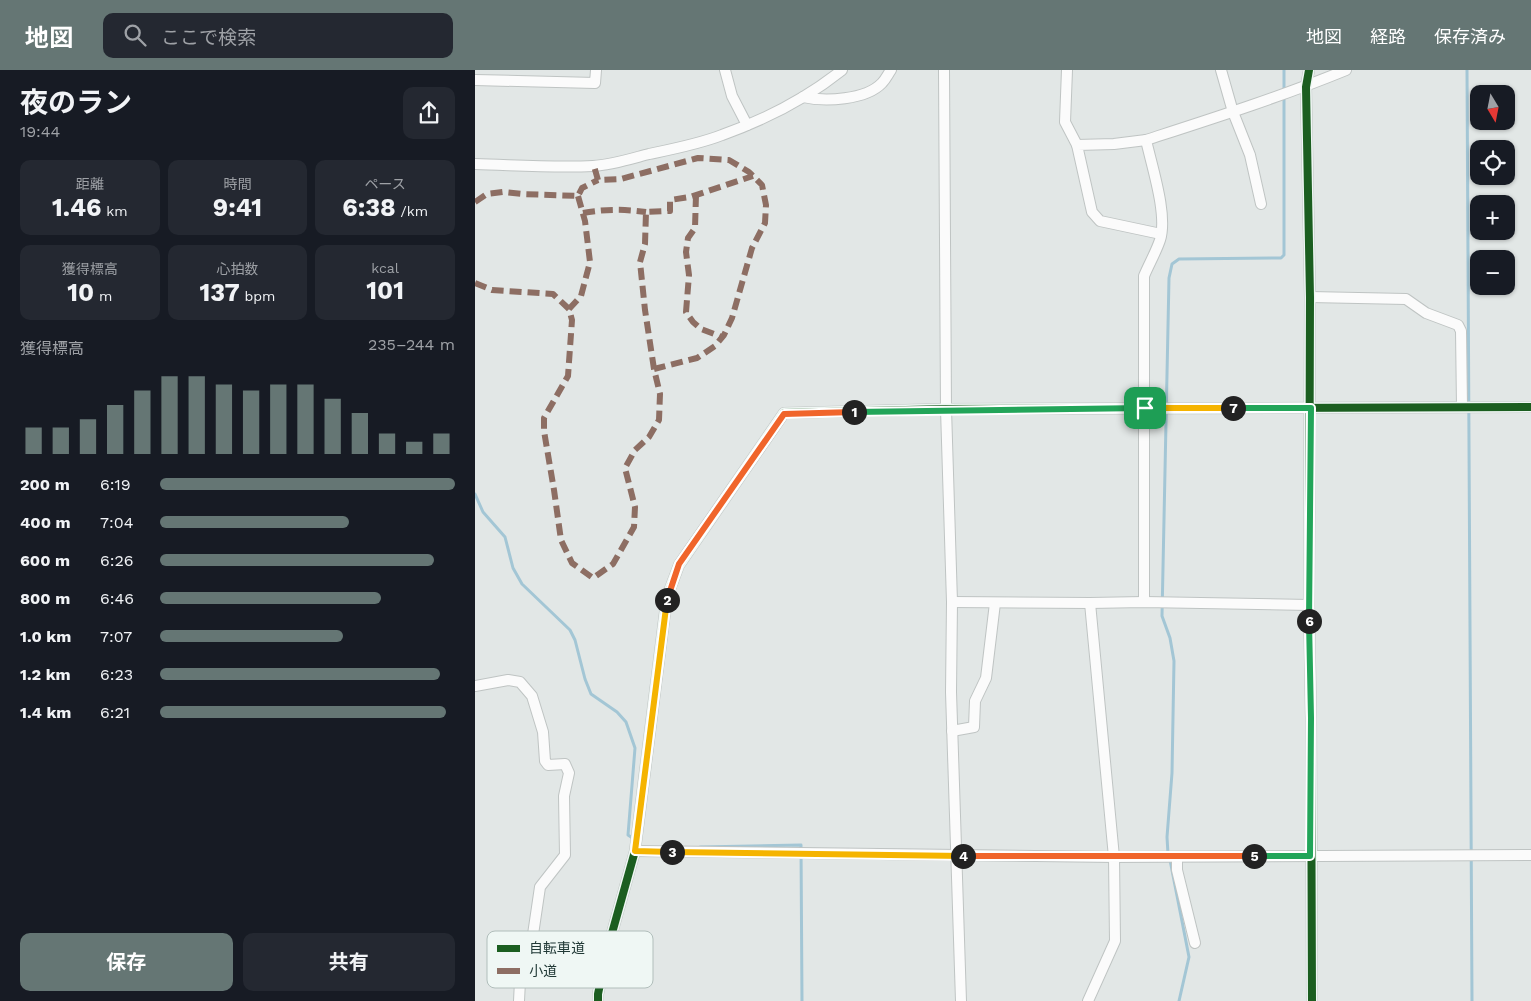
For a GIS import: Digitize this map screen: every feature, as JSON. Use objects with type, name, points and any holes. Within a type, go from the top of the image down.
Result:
[{"type":"street","points":[[475,80],[595,83],[596,70]]},
{"type":"street","points":[[725,70],[732,96],[747,125]]},
{"type":"street","points":[[475,164],[594,166],[712,138],[747,125],[803,97],[842,70]]},
{"type":"street","points":[[803,97],[814,99],[848,98],[867,93],[882,84],[891,70]]},
{"type":"street","points":[[944,70],[946,410],[952,602],[952,731],[961,1001]]},
{"type":"street","points":[[1067,70],[1065,122],[1077,145],[1092,212],[1100,221],[1161,234]]},
{"type":"street","points":[[1221,70],[1233,112],[1250,155],[1261,204]]},
{"type":"street","points":[[1309,70],[1306,87],[1311,408],[1309,605],[1311,1001]]},
{"type":"street","points":[[1077,145],[1114,144],[1146,140],[1306,87],[1346,70]]},
{"type":"street","points":[[1144,602],[1145,408],[1143,276],[1161,234],[1161,204],[1146,140]]},
{"type":"street","points":[[1310,297],[1406,299],[1426,313],[1458,325],[1461,331],[1462,407]]},
{"type":"street","points":[[613,931],[635,851],[665,612],[670,589],[679,564],[784,414],[1145,408],[1531,407]]},
{"type":"street","points":[[952,602],[1144,602],[1309,605]]},
{"type":"street","points":[[952,731],[974,727],[975,700],[986,678],[995,603]]},
{"type":"street","points":[[1088,1001],[1115,941],[1114,857],[1090,603]]},
{"type":"street","points":[[475,686],[507,680],[520,682],[532,696],[543,732],[545,761],[548,765],[565,764],[569,773],[564,796],[565,856],[540,887],[534,931]]},
{"type":"street","points":[[635,851],[1114,857],[1531,856]]},
{"type":"street","points":[[1177,857],[1177,870],[1195,943]]},
{"type":"street","points":[[519,1001],[520,988]]},
{"type":"street","points":[[598,1001],[599,988]]},
{"type":"waterway","points":[[1168,854],[1167,837],[1172,773],[1174,661],[1170,638],[1162,616],[1169,278],[1172,264],[1179,259],[1281,258],[1284,255],[1284,70]]},
{"type":"waterway","points":[[1467,70],[1472,1001]]},
{"type":"waterway","points":[[475,494],[483,512],[505,537],[513,568],[522,584],[570,630],[575,640],[591,694],[617,712],[626,722],[635,748],[628,835],[634,839]]},
{"type":"waterway","points":[[700,847],[801,845],[802,1001]]},
{"type":"waterway","points":[[1170,860],[1189,957],[1179,1001]]},
{"type":"marked path","points":[[475,283],[492,290],[553,294],[569,309],[572,320],[568,376],[544,418],[544,431],[561,540],[572,563],[593,578],[613,564],[634,527],[635,507],[625,468],[635,450],[649,437],[659,420],[660,394],[654,369],[697,358],[715,346],[724,335],[732,318],[752,248],[765,223],[766,205],[762,185],[749,172],[729,160],[698,158],[621,179],[598,180],[594,166]]},
{"type":"marked path","points":[[654,369],[640,262],[645,244],[646,212],[670,211],[670,200],[690,197],[753,176]]},
{"type":"marked path","points":[[475,202],[487,194],[503,192],[578,196],[582,188],[598,180]]},
{"type":"marked path","points":[[696,195],[695,228],[688,238],[686,252],[689,275],[686,312],[701,329],[722,337]]},
{"type":"marked path","points":[[569,309],[581,296],[590,262],[585,221],[578,196]]},
{"type":"marked path","points":[[583,213],[615,210],[646,212]]},
{"type":"cycle path","points":[[1309,70],[1306,87],[1310,297],[1309,605],[1312,1001]]},
{"type":"cycle path","points":[[613,931],[635,851],[665,612],[670,589],[679,565],[784,413],[946,409],[1531,407]]},
{"type":"cycle path","points":[[598,1001],[599,988]]},
{"type":"route","points":[[1145,408],[1311,408],[1309,605],[1311,718],[1310,856],[956,856],[635,851],[665,612],[670,589],[679,564],[784,414],[1145,408]]}]
